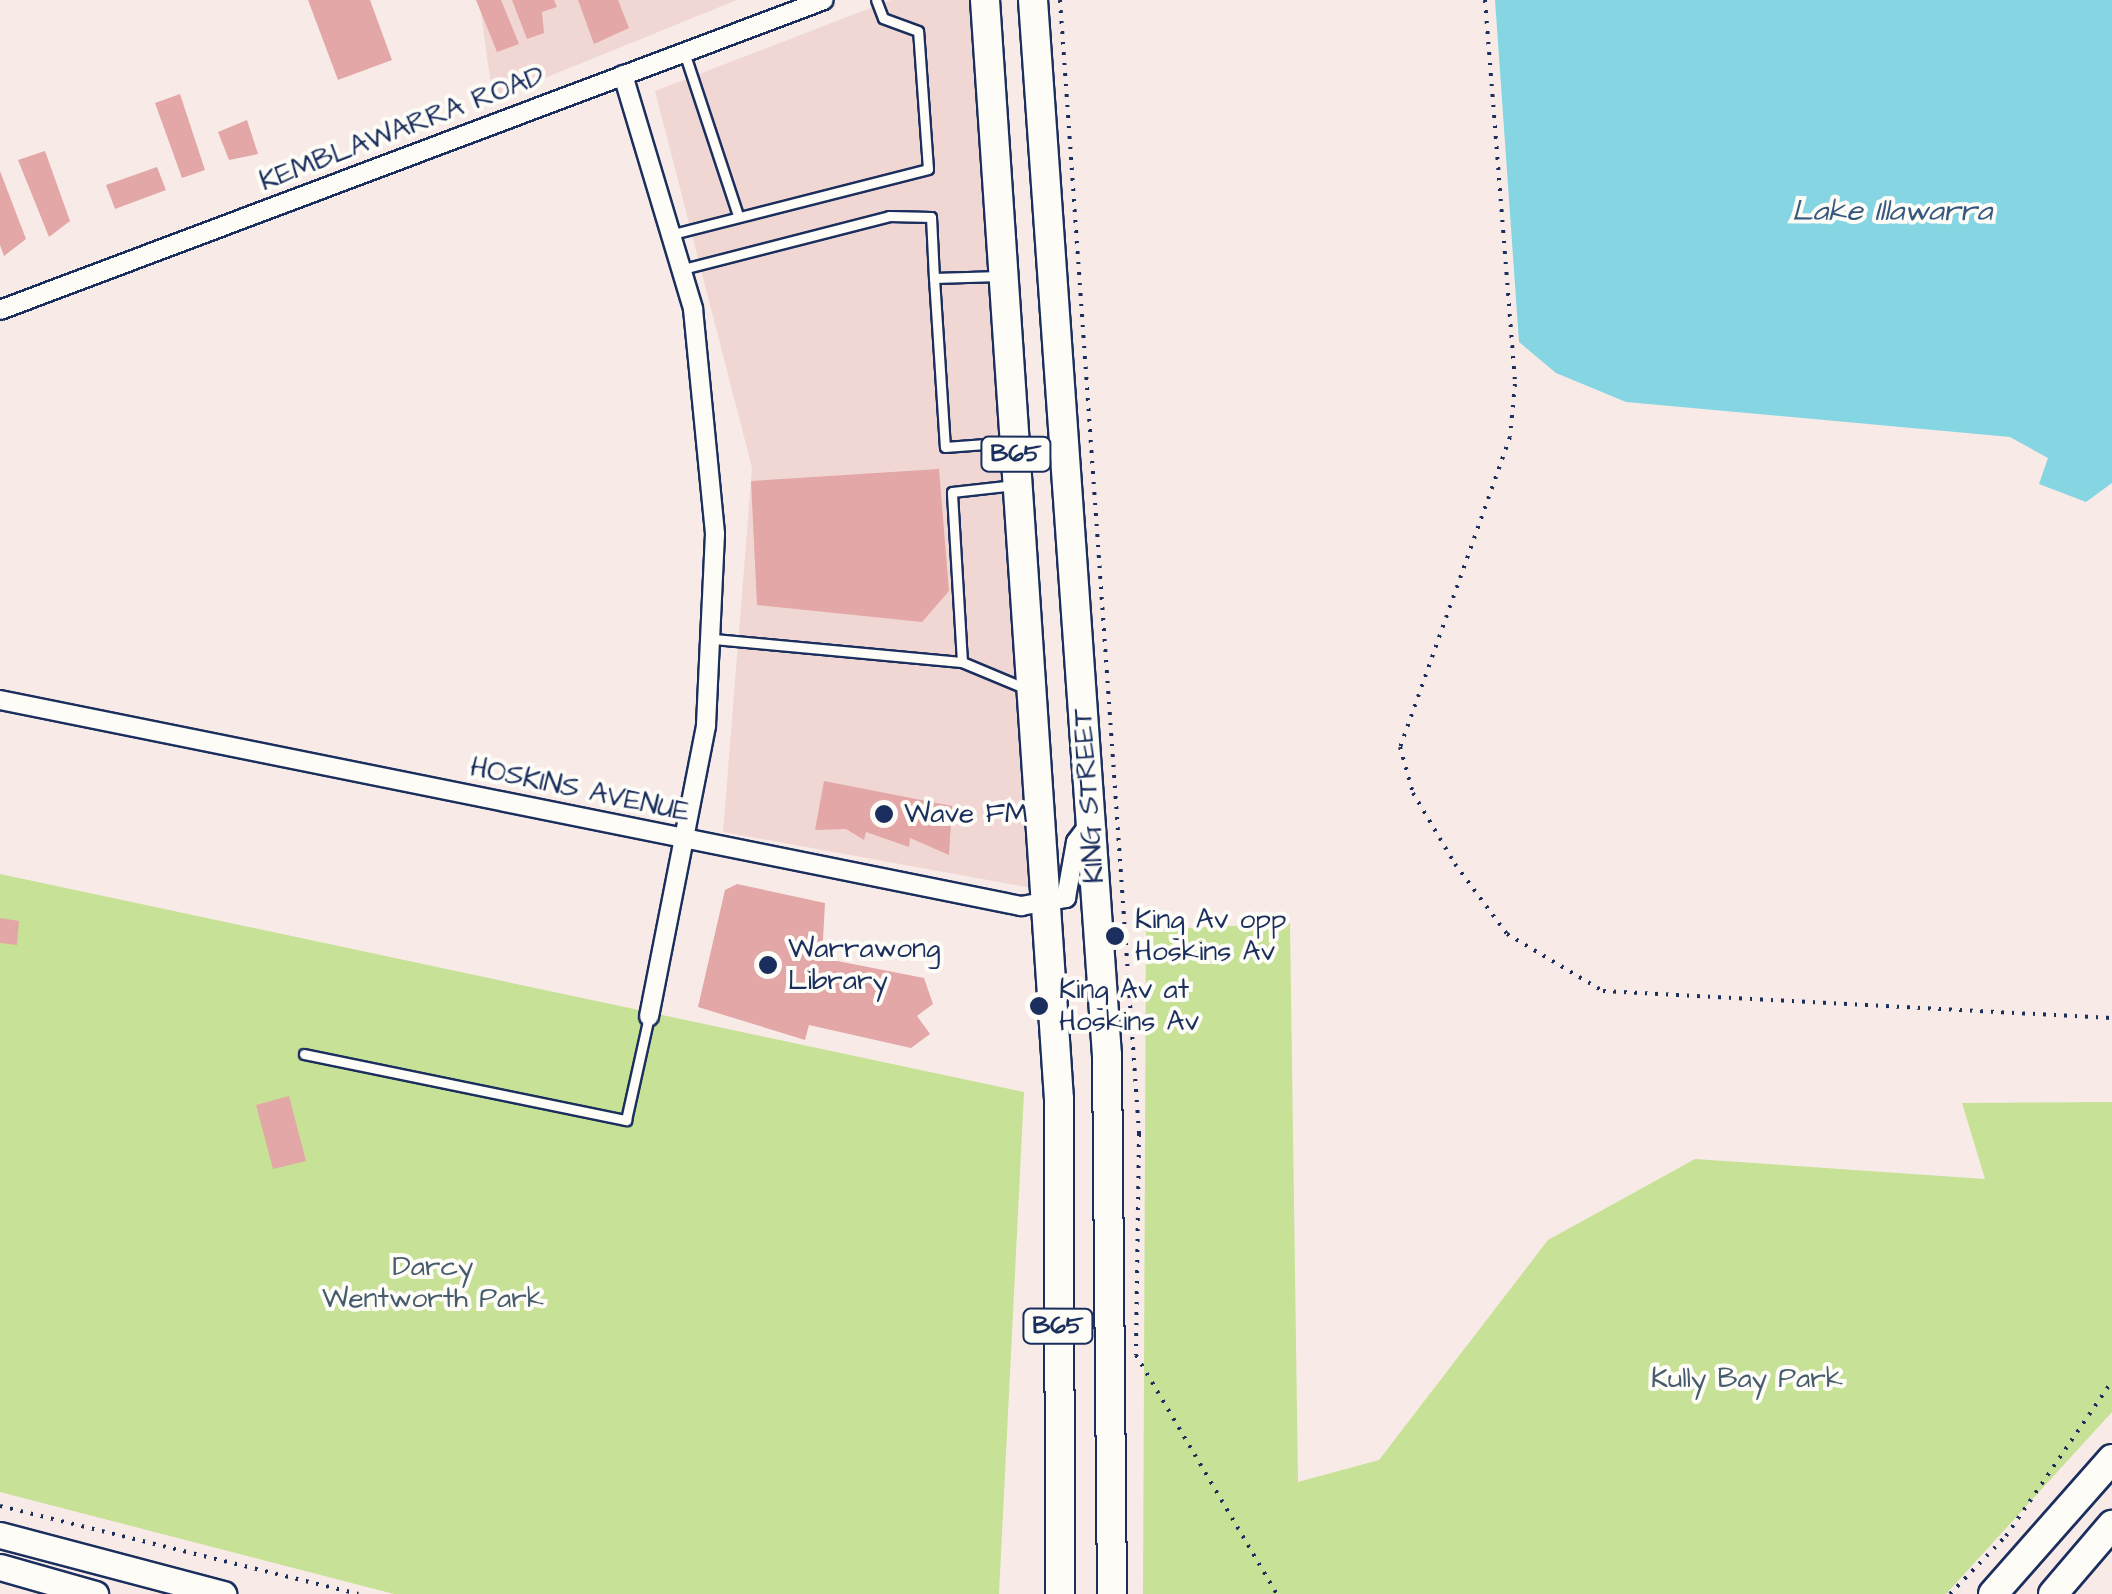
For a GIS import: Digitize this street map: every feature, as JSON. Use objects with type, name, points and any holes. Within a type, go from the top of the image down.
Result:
[{"type":"main road","name":"KING STREET","points":[[985,0],[1061,1146],[1060,1594]]},
{"type":"main road","name":"KING STREET","points":[[1032,0],[1110,1116],[1112,1594]]},
{"type":"main road","points":[[1993,1594],[2112,1459]]},
{"type":"main road","points":[[2053,1594],[2112,1525]]},
{"type":"main road","points":[[0,1536],[223,1594]]},
{"type":"main road","points":[[0,1567],[95,1594]]},
{"type":"street","name":"KEMBLAWARRA ROAD","points":[[0,310],[824,0]]},
{"type":"street","points":[[623,75],[682,269],[712,467],[713,639],[685,840],[649,1016]]},
{"type":"street","name":"HOSKINS AVENUE","points":[[0,700],[685,840],[1046,907]]},
{"type":"street","points":[[1046,907],[1066,898],[1076,842],[1091,822]]},
{"type":"lane","points":[[674,234],[928,168],[918,31],[883,18],[876,0]]},
{"type":"lane","points":[[684,52],[738,215]]},
{"type":"lane","points":[[682,269],[889,216],[931,217],[946,446],[1016,442]]},
{"type":"lane","points":[[934,278],[1004,276]]},
{"type":"lane","points":[[962,662],[952,492],[1018,485]]},
{"type":"lane","points":[[713,639],[962,662],[1010,689],[1032,690]]},
{"type":"lane","points":[[304,1054],[626,1120],[649,1016]]},
{"type":"path","points":[[1060,0],[1139,1134],[1136,1355],[1278,1594]]},
{"type":"path","points":[[1485,0],[1515,384],[1510,438],[1406,722],[1400,747],[1413,793],[1507,934],[1603,991],[2112,1018]]},
{"type":"path","points":[[1950,1594],[2006,1536],[2112,1381]]},
{"type":"path","points":[[0,1506],[358,1594]]},
{"type":"shaded area","points":[[479,0],[737,0],[493,99]]},
{"type":"shaded area","points":[[891,0],[969,0],[1032,888],[723,832],[752,468],[655,91]]},
{"type":"green space","name":"Darcy Wentworth Park","points":[[0,874],[1024,1092],[999,1594],[394,1594],[0,1492]]},
{"type":"green space","name":"Kully Bay Park","points":[[1290,923],[1298,1482],[1379,1460],[1548,1240],[1695,1159],[1985,1179],[1962,1103],[2112,1102],[2112,1412],[1946,1594],[1143,1594],[1146,930]]},
{"type":"water","name":"Lake Illawarra","points":[[1495,0],[2112,0],[2112,483],[2086,502],[2039,484],[2048,458],[2010,437],[1626,402],[1556,373],[1519,342]]},
{"type":"building","points":[[308,0],[370,0],[392,60],[338,80]]},
{"type":"building","points":[[476,0],[501,0],[519,44],[497,52]]},
{"type":"building","points":[[512,0],[554,0],[557,7],[542,12],[544,33],[527,39]]},
{"type":"building","points":[[578,0],[618,0],[629,28],[594,44]]},
{"type":"building","points":[[180,94],[205,170],[182,178],[155,103]]},
{"type":"building","points":[[247,120],[258,154],[229,160],[218,132]]},
{"type":"building","points":[[45,151],[70,221],[49,237],[18,160]]},
{"type":"building","points":[[157,167],[166,190],[115,209],[106,185]]},
{"type":"building","points":[[0,171],[26,239],[4,256],[0,245]]},
{"type":"building","points":[[939,469],[949,591],[922,622],[757,605],[751,481]]},
{"type":"building","name":"Wave FM","points":[[824,781],[952,806],[949,855],[910,838],[909,847],[866,832],[864,840],[846,829],[815,830]]},
{"type":"building","points":[[737,884],[825,903],[822,958],[924,978],[933,1004],[917,1016],[930,1034],[911,1048],[809,1025],[805,1040],[698,1007],[725,890]]},
{"type":"building","points":[[0,918],[19,921],[17,945],[0,943]]},
{"type":"building","points":[[289,1096],[306,1161],[273,1169],[256,1105]]},
{"type":"place","name":"Wave FM","points":[[884,814]]},
{"type":"place","name":"King Av opp Hoskins Av","points":[[1115,936]]},
{"type":"place","name":"Warrawong Library","points":[[768,965]]},
{"type":"place","name":"King Av at Hoskins Av","points":[[1039,1006]]}]
